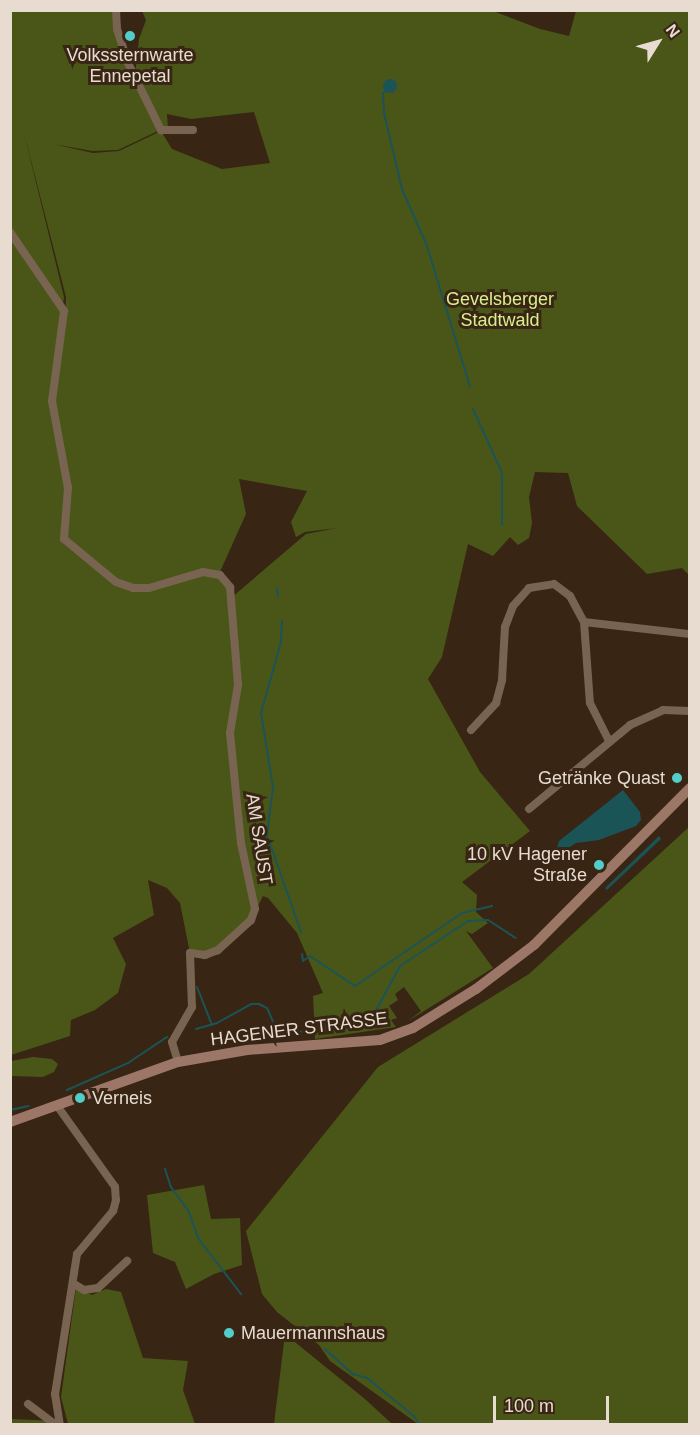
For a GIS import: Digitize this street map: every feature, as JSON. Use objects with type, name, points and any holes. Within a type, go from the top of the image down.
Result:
[{"type":"main road","name":"HAGENER STRASSE","points":[[10,1122],[58,1107],[178,1062],[238,1052],[380,1040],[423,1022],[534,945],[690,788]]},
{"type":"street","points":[[116,10],[128,63],[161,130],[193,130]]},
{"type":"street","name":"AM SAUST","points":[[10,232],[64,311],[52,401],[68,488],[64,539],[116,582],[133,588],[149,588],[203,572],[219,575],[230,588],[238,685],[230,732],[241,843],[255,909],[251,920],[218,950],[205,955],[190,953],[192,1007],[172,1042],[178,1062]]},
{"type":"street","points":[[471,730],[496,703],[502,680],[505,627],[522,594],[536,584],[554,584],[570,596],[584,622],[590,703],[608,739]]},
{"type":"street","points":[[584,622],[690,634]]},
{"type":"street","points":[[529,809],[608,739],[663,710],[690,711]]},
{"type":"street","points":[[57,1425],[55,1394],[77,1254],[113,1211],[116,1194],[115,1187],[58,1107]]},
{"type":"street","points":[[74,1284],[84,1290],[98,1288],[127,1261]]},
{"type":"street","points":[[28,1404],[57,1425]]},
{"type":"green space","name":"Gevelsberger Stadtwald","points":[[11,11],[115,11],[116,31],[127,65],[160,130],[118,150],[92,151],[53,144],[93,153],[119,151],[161,131],[172,149],[222,169],[270,163],[254,112],[191,119],[167,114],[168,129],[161,128],[135,75],[139,39],[146,20],[142,11],[493,11],[540,29],[569,36],[576,11],[689,11],[689,575],[682,568],[647,574],[577,506],[568,473],[535,472],[529,497],[532,523],[529,538],[518,545],[510,537],[493,556],[468,544],[442,657],[428,679],[480,772],[530,831],[462,882],[477,895],[476,912],[488,923],[472,934],[466,931],[493,968],[408,1021],[421,1011],[404,987],[395,994],[398,1000],[389,1006],[397,1018],[391,1020],[396,1027],[315,1039],[313,996],[323,993],[297,933],[268,898],[263,896],[251,920],[218,950],[205,955],[190,953],[180,903],[167,888],[148,880],[154,915],[113,938],[126,964],[118,993],[95,1010],[71,1020],[70,1036],[11,1055],[10,234],[46,280],[11,230]],"holes":[[[23,129],[66,297],[65,319],[54,390],[62,454],[52,389],[64,297]],[[239,479],[307,491],[291,522],[296,537],[305,532],[337,528],[306,534],[231,598],[239,684],[231,732],[240,816],[229,733],[237,685],[228,587],[218,575],[204,573],[147,589],[204,572],[219,574],[246,514]]]},
{"type":"green space","points":[[689,827],[689,1424],[418,1424],[330,1361],[319,1345],[277,1312],[262,1294],[246,1231],[378,1067],[529,974]]},
{"type":"green space","points":[[33,1057],[52,1059],[58,1064],[54,1072],[43,1077],[11,1076],[11,1061]]},
{"type":"green space","points":[[204,1185],[211,1219],[240,1218],[242,1265],[214,1274],[186,1289],[175,1262],[153,1253],[147,1195]]},
{"type":"green space","points":[[76,1288],[92,1295],[106,1289],[121,1292],[143,1358],[188,1361],[183,1390],[195,1424],[68,1424],[61,1397]]},
{"type":"green space","points":[[285,1334],[365,1399],[392,1424],[274,1424]]},
{"type":"green space","points":[[11,1419],[56,1421],[57,1424],[11,1424]]},
{"type":"water","points":[[390,79],[395,81],[397,86],[395,91],[390,93],[385,91],[383,86],[385,81]]},
{"type":"water","points":[[623,790],[640,812],[641,820],[636,826],[599,840],[576,843],[559,854],[556,852],[559,841]]},
{"type":"water","points":[[659,836],[661,839],[607,890],[605,888]]},
{"type":"waterway","points":[[386,91],[383,93],[384,113],[402,189],[427,246],[470,387]]},
{"type":"waterway","points":[[473,409],[502,473],[502,525]]},
{"type":"waterway","points":[[277,588],[278,596]]},
{"type":"waterway","points":[[282,621],[281,642],[261,713],[273,787],[267,835],[301,932]]},
{"type":"waterway","points":[[302,954],[303,961],[310,956],[355,986],[462,913],[492,906]]},
{"type":"waterway","points":[[196,1029],[217,1023],[251,1004],[259,1004],[267,1008],[278,1033],[359,1028],[372,1018],[400,966],[468,921],[488,920],[516,938]]},
{"type":"waterway","points":[[197,987],[212,1025]]},
{"type":"waterway","points":[[67,1090],[128,1063],[167,1037]]},
{"type":"waterway","points":[[10,1110],[29,1106]]},
{"type":"waterway","points":[[165,1169],[171,1187],[188,1210],[198,1238],[241,1294]]},
{"type":"waterway","points":[[325,1349],[353,1374],[367,1378],[414,1416],[419,1424]]},
{"type":"place","name":"Volkssternwarte Ennepetal","points":[[130,36]]},
{"type":"place","name":"Getränke Quast","points":[[677,778]]},
{"type":"place","name":"10 kV Hagener Straße","points":[[599,865]]},
{"type":"place","name":"Verneis","points":[[80,1098]]},
{"type":"place","name":"Mauermannshaus","points":[[229,1333]]}]
